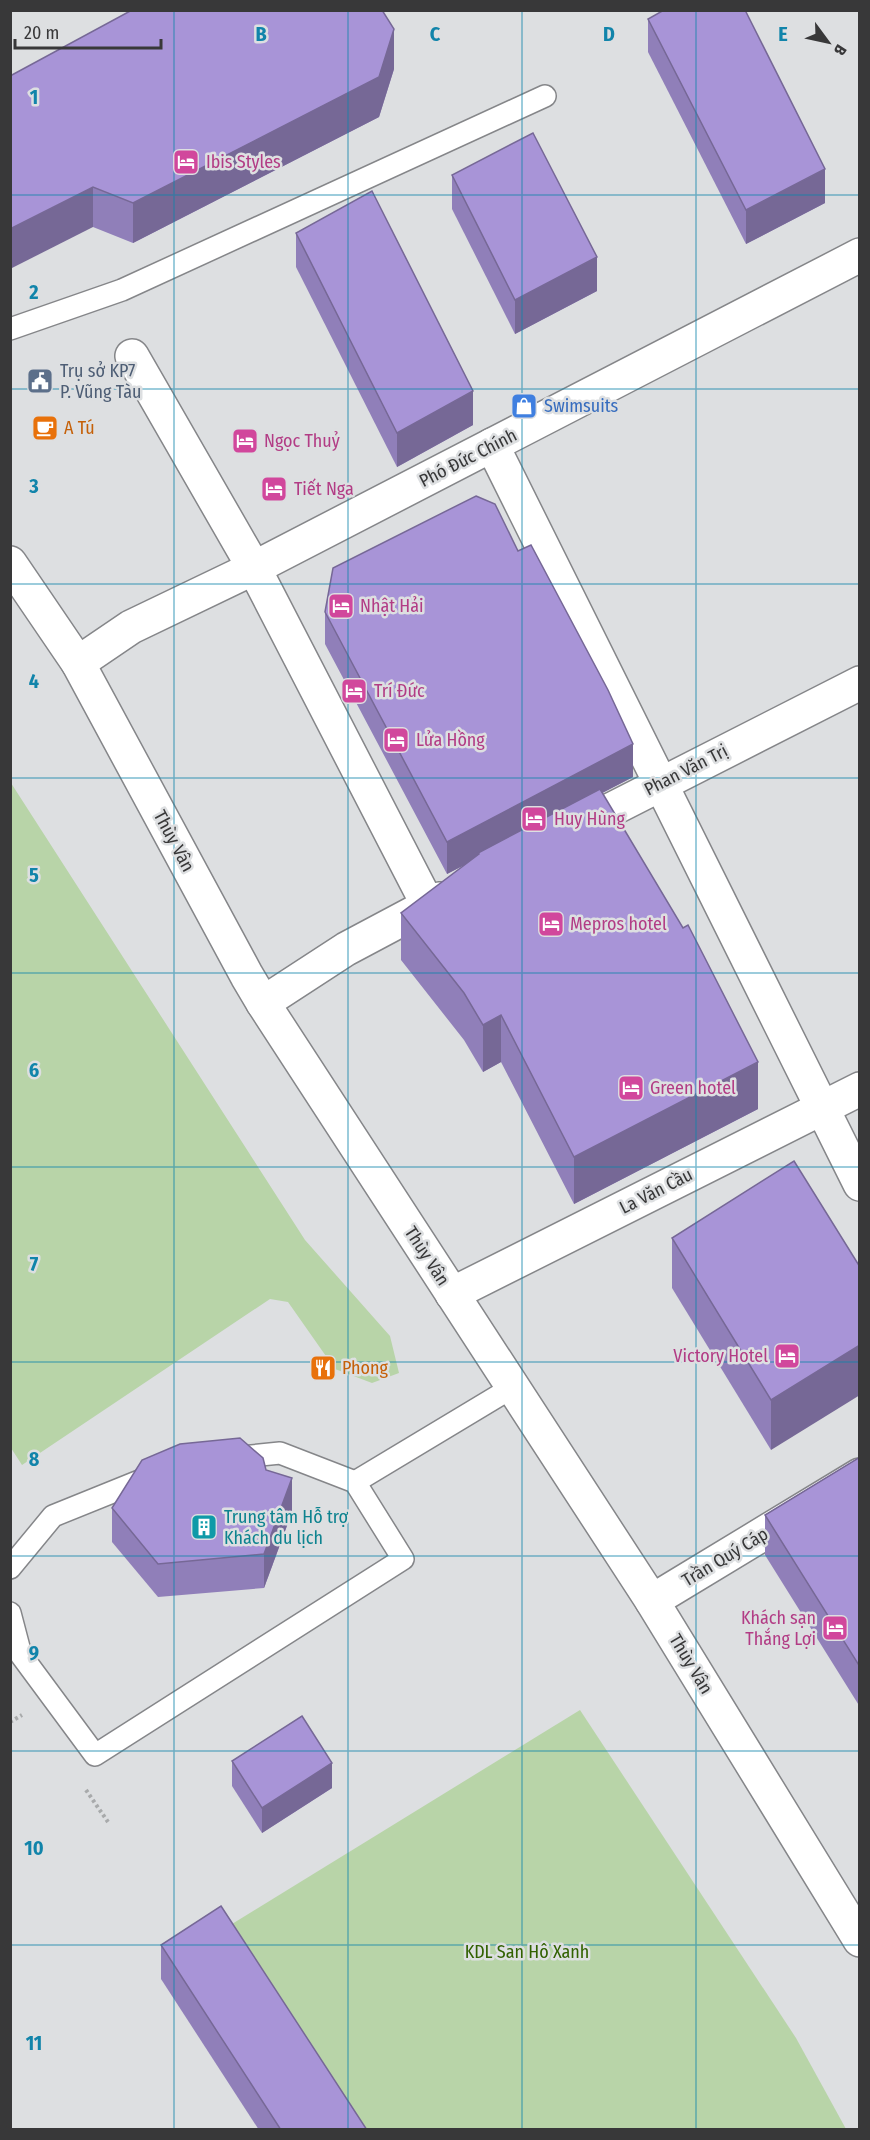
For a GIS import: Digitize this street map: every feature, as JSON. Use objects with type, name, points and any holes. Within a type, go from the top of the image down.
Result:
[{"type":"street","name":"Phó Đức Chính","points":[[78,663],[131,627],[254,568],[860,255]]},
{"type":"street","points":[[132,356],[254,568],[428,905]]},
{"type":"street","points":[[492,445],[860,1184]]},
{"type":"street","name":"Thùy Vân","points":[[10,563],[78,663],[263,1002],[652,1601],[860,1940]]},
{"type":"street","name":"Phan Văn Trị","points":[[544,844],[860,682]]},
{"type":"street","points":[[263,1002],[346,949],[470,883]]},
{"type":"street","name":"La Văn Cầu","points":[[452,1294],[860,1089]]},
{"type":"street","name":"Trần Quý Cáp","points":[[652,1601],[860,1475]]},
{"type":"lane","points":[[10,329],[122,290],[545,96]]},
{"type":"lane","points":[[355,1482],[513,1387]]},
{"type":"lane","points":[[10,1613],[21,1655],[95,1755],[403,1559],[355,1482],[280,1453],[214,1460]]},
{"type":"lane","points":[[10,1568],[53,1516],[170,1468]]},
{"type":"path","points":[[10,1722],[24,1713]]},
{"type":"green space","points":[[11,783],[305,1240],[390,1336],[399,1373],[372,1383],[335,1369],[288,1302],[270,1299],[22,1465],[11,1448]]},
{"type":"green space","name":"KDL San Hô Xanh","points":[[580,1710],[796,2038],[846,2129],[272,2129],[175,1959]]},
{"type":"building","points":[[132,10],[382,10],[394,29],[379,77],[133,203],[93,187],[10,229],[10,76]]},
{"type":"building","points":[[664,10],[745,10],[825,169],[746,210],[648,19]]},
{"type":"building","points":[[533,133],[597,257],[515,300],[452,175]]},
{"type":"building","points":[[372,191],[473,391],[397,433],[296,233]]},
{"type":"building","points":[[476,496],[495,504],[518,551],[531,545],[608,690],[633,744],[447,842],[325,612],[333,568]]},
{"type":"building","points":[[600,789],[683,928],[688,925],[758,1062],[574,1157],[501,1015],[483,1025],[464,993],[401,913],[478,853]]},
{"type":"building","name":"Victory Hotel","points":[[794,1161],[860,1267],[860,1345],[771,1400],[672,1238]]},
{"type":"building","name":"Trung tâm Hỗ trợ Khách du lịch","points":[[240,1438],[263,1458],[266,1470],[292,1478],[264,1554],[158,1564],[112,1508],[142,1460],[180,1444]]},
{"type":"building","name":"Khách sạn Thắng Lợi","points":[[860,1457],[860,1667],[765,1515]]},
{"type":"building","points":[[302,1716],[332,1763],[262,1808],[232,1761]]},
{"type":"building","points":[[221,1906],[367,2130],[281,2130],[161,1945]]},
{"type":"place","name":"Ibis Styles","points":[[186,162]]},
{"type":"place","name":"Trụ sở KP7 P. Vũng Tàu","points":[[40,381]]},
{"type":"place","name":"Swimsuits","points":[[524,406]]},
{"type":"place","name":"A Tú","points":[[45,428]]},
{"type":"place","name":"Ngọc Thuỷ","points":[[245,441]]},
{"type":"place","name":"Tiết Nga","points":[[274,489]]},
{"type":"place","name":"Nhật Hải","points":[[341,606]]},
{"type":"place","name":"Trí Đức","points":[[354,691]]},
{"type":"place","name":"Lửa Hồng","points":[[396,740]]},
{"type":"place","name":"Huy Hùng","points":[[534,819]]},
{"type":"place","name":"Mepros hotel","points":[[551,924]]},
{"type":"place","name":"Green hotel","points":[[631,1088]]},
{"type":"place","name":"Victory Hotel","points":[[787,1356]]},
{"type":"place","name":"Phong","points":[[323,1368]]},
{"type":"place","name":"Trung tâm Hỗ trợ Khách du lịch","points":[[204,1527]]},
{"type":"place","name":"Khách sạn Thắng Lợi","points":[[835,1628]]}]
